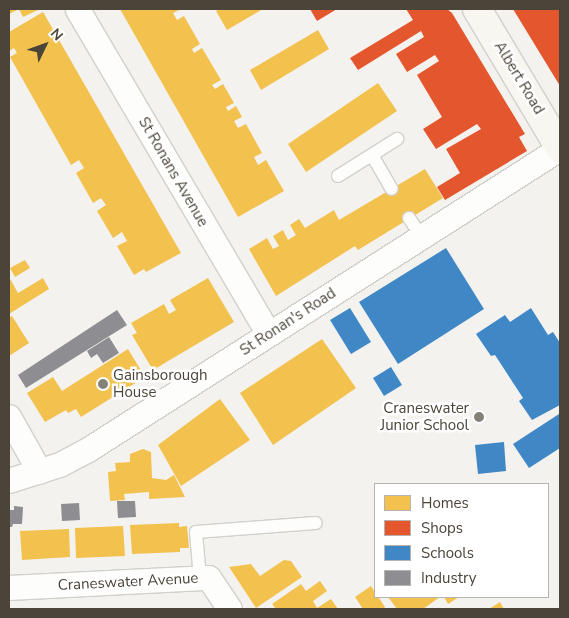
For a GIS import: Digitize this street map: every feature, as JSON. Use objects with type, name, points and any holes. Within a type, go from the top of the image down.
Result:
[{"type":"main road","name":"Albert Road","points":[[477,9],[560,148]]},
{"type":"street","name":"St Ronans Avenue","points":[[78,10],[269,334]]},
{"type":"street","name":"St Ronan's Road","points":[[9,481],[40,472],[90,449],[269,334],[416,228],[560,148]]},
{"type":"street","points":[[9,418],[40,472]]},
{"type":"street","name":"Craneswater Avenue","points":[[9,588],[210,578],[230,609]]},
{"type":"lane","points":[[338,176],[397,139]]},
{"type":"lane","points":[[372,155],[392,189]]},
{"type":"lane","points":[[200,578],[196,532],[316,522]]},
{"type":"building: Homes","points":[[9,9],[19,9],[9,14]]},
{"type":"building: Homes","points":[[19,9],[40,9],[23,17]]},
{"type":"building: Homes","points":[[120,9],[181,9],[173,13],[177,20],[184,16],[200,44],[192,49],[194,53],[202,48],[221,80],[212,85],[215,89],[223,84],[234,103],[226,107],[228,111],[236,106],[242,117],[234,121],[238,128],[246,124],[262,153],[254,157],[258,165],[266,160],[284,191],[238,217]]},
{"type":"building: Homes","points":[[221,9],[263,9],[227,30],[216,11]]},
{"type":"building: Homes","points":[[43,12],[181,253],[146,272],[144,269],[134,275],[117,246],[127,241],[122,232],[113,238],[97,211],[106,205],[101,198],[93,203],[76,173],[84,168],[79,160],[71,165],[10,57],[17,53],[14,48],[9,51],[9,32]]},
{"type":"building: Homes","points":[[318,30],[329,49],[261,90],[250,70]]},
{"type":"building: Homes","points":[[378,83],[397,111],[306,172],[288,144]]},
{"type":"building: Homes","points":[[425,169],[443,198],[358,250],[355,246],[276,296],[249,249],[267,238],[273,249],[279,246],[273,236],[283,230],[288,240],[296,235],[290,225],[299,219],[305,228],[334,210],[339,220]]},
{"type":"building: Homes","points":[[25,260],[30,268],[15,277],[10,268]]},
{"type":"building: Homes","points":[[9,277],[18,293],[43,278],[49,289],[9,314]]},
{"type":"building: Homes","points":[[208,278],[234,322],[153,370],[132,335],[137,333],[131,323],[164,304],[169,314],[176,310],[170,300]]},
{"type":"building: Homes","points":[[12,316],[29,343],[9,356],[9,318]]},
{"type":"building: Homes","points":[[322,339],[356,388],[273,445],[240,393]]},
{"type":"building: Homes","name":"Gainsborough House","points":[[128,349],[145,377],[81,417],[76,409],[68,413],[66,410],[45,422],[27,393],[53,377],[62,391]]},
{"type":"building: Homes","points":[[220,399],[250,440],[181,486],[158,445]]},
{"type":"building: Homes","points":[[143,449],[151,452],[152,478],[166,480],[174,475],[185,497],[149,499],[149,492],[124,494],[125,500],[110,501],[108,472],[116,471],[115,463],[130,462],[130,454]]},
{"type":"building: Homes","points":[[179,523],[179,527],[187,526],[189,548],[180,548],[180,552],[132,554],[130,525]]},
{"type":"building: Homes","points":[[123,526],[125,556],[76,558],[75,528]]},
{"type":"building: Homes","points":[[69,529],[70,557],[22,560],[20,531]]},
{"type":"building: Homes","points":[[284,560],[291,561],[302,577],[256,608],[229,567],[251,564],[260,576]]},
{"type":"building: Homes","points":[[320,581],[327,591],[313,601],[317,608],[331,599],[338,609],[276,609],[272,604],[301,584],[306,591]]},
{"type":"building: Homes","points":[[371,586],[374,590],[374,598],[379,598],[385,607],[383,609],[363,609],[355,597]]},
{"type":"building: Homes","points":[[389,598],[439,598],[423,609],[397,609]]},
{"type":"building: Homes","points":[[445,598],[457,598],[448,604]]},
{"type":"building: Homes","points":[[500,602],[504,609],[489,609]]},
{"type":"building: Shops","points":[[310,9],[337,9],[317,21]]},
{"type":"building: Shops","points":[[406,9],[447,9],[452,13],[525,134],[519,137],[527,151],[445,200],[437,187],[460,173],[446,149],[481,129],[477,124],[436,149],[423,129],[442,117],[417,75],[439,61],[435,55],[407,72],[396,54],[424,37],[421,31],[358,70],[350,58],[413,20]]},
{"type":"building: Shops","points":[[513,9],[560,9],[560,86]]},
{"type":"building: Schools","points":[[446,248],[484,309],[398,364],[359,302]]},
{"type":"building: Schools","points":[[350,308],[371,342],[351,354],[330,320]]},
{"type":"building: Schools","points":[[531,308],[548,335],[553,332],[560,343],[560,405],[532,420],[519,401],[523,398],[495,355],[491,356],[476,334],[505,315],[510,322]]},
{"type":"building: Schools","points":[[391,367],[402,385],[384,396],[373,378]]},
{"type":"building: Schools","points":[[559,414],[560,448],[529,468],[513,444]]},
{"type":"building: Schools","points":[[504,442],[506,471],[478,474],[475,445]]},
{"type":"building: Industry","points":[[117,310],[127,325],[26,388],[18,375]]},
{"type":"building: Industry","points":[[109,337],[119,353],[103,363],[97,354],[91,358],[87,351]]},
{"type":"building: Industry","points":[[117,501],[135,501],[136,517],[118,518]]},
{"type":"building: Industry","points":[[79,503],[80,520],[62,521],[61,504]]},
{"type":"building: Industry","points":[[14,506],[23,507],[22,524],[13,524],[12,527],[9,527],[9,510],[14,510]]},
{"type":"place","name":"Gainsborough House","points":[[103,384]]},
{"type":"place","name":"Craneswater Junior School","points":[[479,417]]}]
